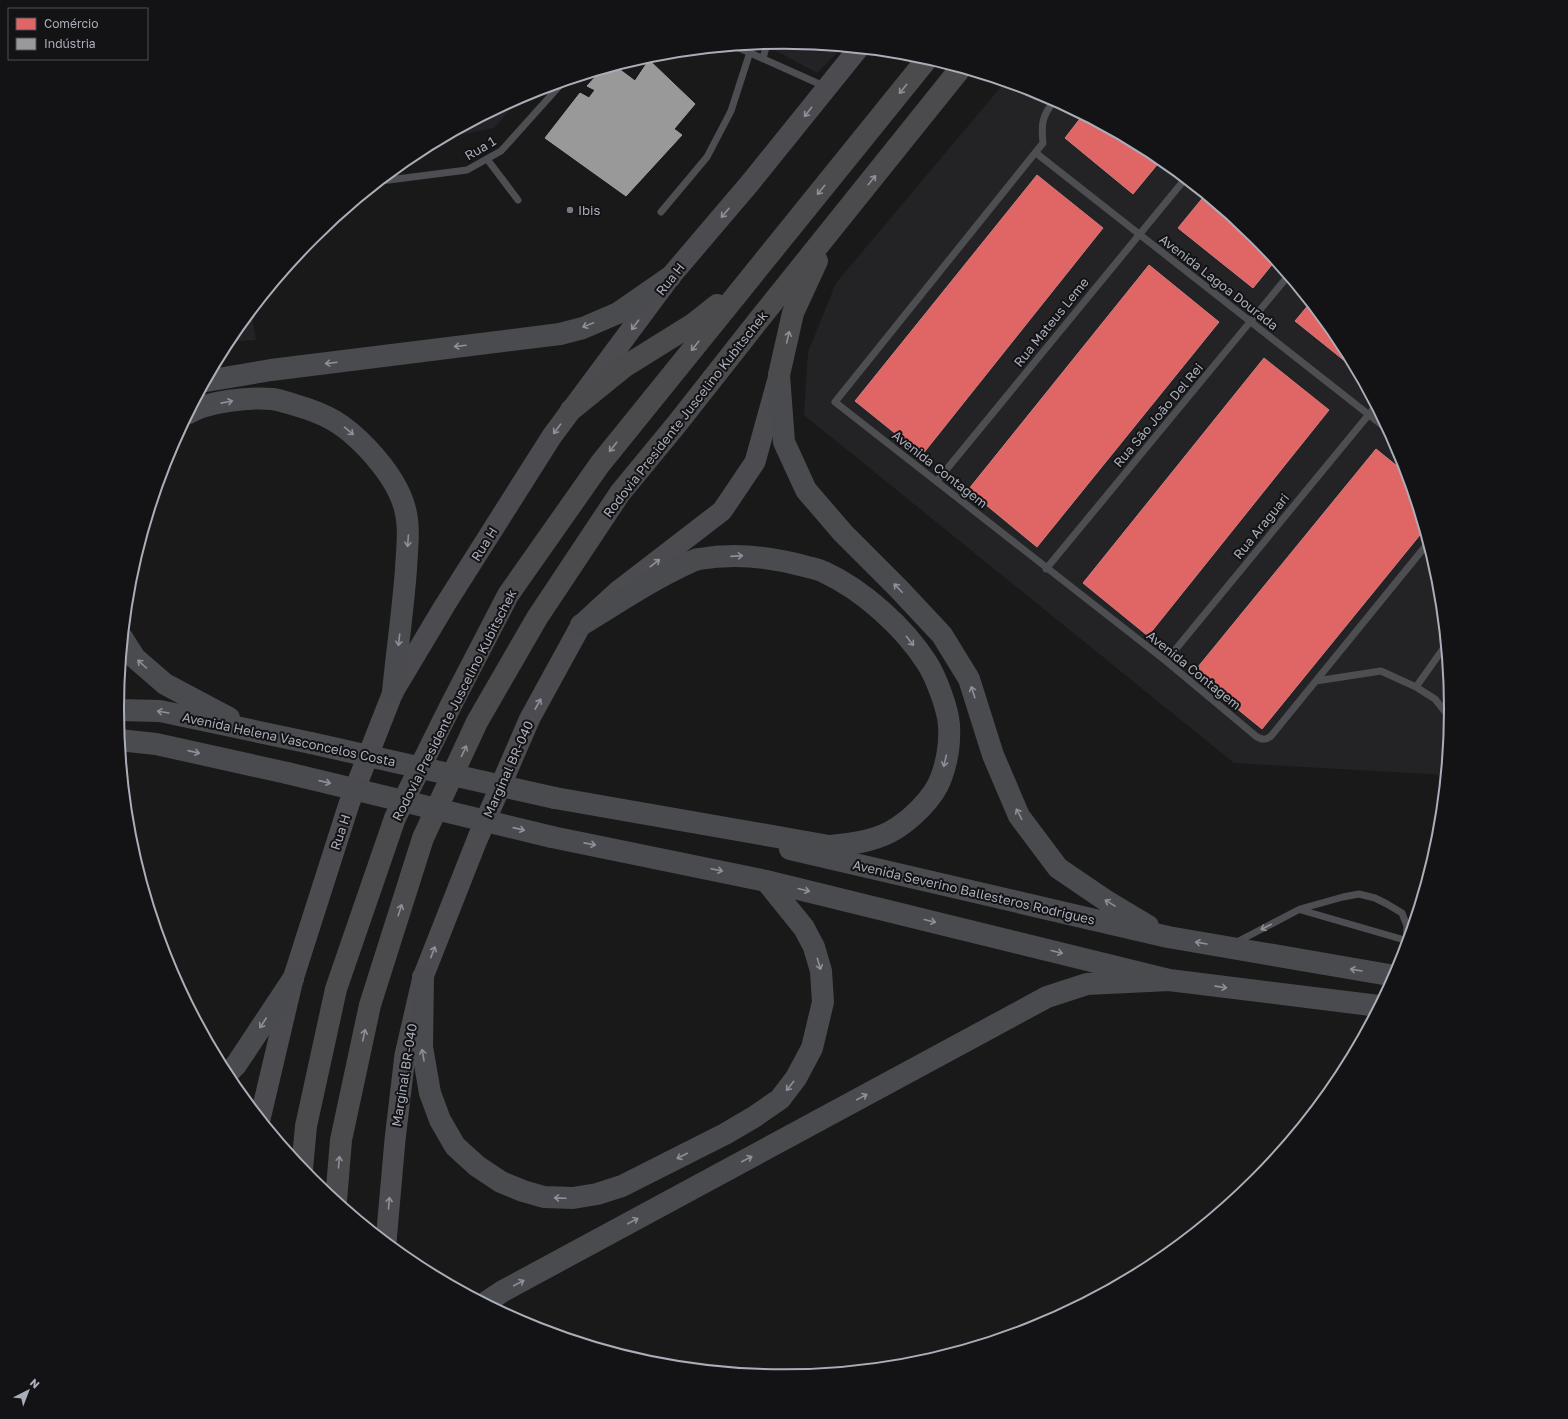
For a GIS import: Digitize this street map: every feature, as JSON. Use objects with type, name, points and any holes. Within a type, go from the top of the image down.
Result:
[{"type":"highway","name":"Rodovia Presidente Juscelino Kubitschek","points":[[303,1162],[306,1126],[336,989],[395,818],[508,595],[600,464],[923,64]]},
{"type":"highway","name":"Rodovia Presidente Juscelino Kubitschek","points":[[336,1195],[340,1140],[370,1005],[423,838],[477,722],[537,618],[620,493],[957,73]]},
{"type":"highway","points":[[779,375],[793,313],[830,232]]},
{"type":"highway","points":[[572,410],[624,367],[693,324],[748,281]]},
{"type":"main road","name":"Rua H","points":[[261,1114],[293,979],[349,804],[392,692],[548,442],[670,277],[828,88],[855,53]]},
{"type":"main road","points":[[211,381],[271,370],[560,334],[583,328],[618,313],[670,277]]},
{"type":"main road","points":[[779,375],[784,442],[806,490],[843,533],[900,589],[942,635],[969,679],[993,755],[1019,816],[1058,868],[1108,902],[1168,937]]},
{"type":"main road","name":"Marginal BR-040","points":[[386,1237],[395,1140],[405,1055],[423,978],[477,840],[530,718],[581,625],[618,591],[722,512],[755,462],[779,375]]},
{"type":"main road","points":[[197,408],[239,400],[272,399],[317,411],[338,422],[358,439],[378,459],[397,486],[405,508],[409,531],[404,601],[392,692]]},
{"type":"main road","points":[[581,625],[659,577],[698,559],[744,556],[782,560],[823,572],[856,590],[884,614],[907,637],[927,664],[940,692],[949,724],[948,751],[941,779],[929,798],[914,815],[889,833],[859,843],[829,846],[643,814]]},
{"type":"main road","points":[[127,645],[135,658],[165,684],[251,729]]},
{"type":"main road","name":"Avenida Helena Vasconcelos Costa","points":[[124,710],[160,711],[251,729],[555,798]]},
{"type":"main road","points":[[125,741],[156,744],[287,773],[552,837],[766,881],[1169,980],[1374,1006]]},
{"type":"main road","points":[[125,750],[156,744]]},
{"type":"main road","name":"Avenida Severino Ballesteros Rodrigues","points":[[555,798],[643,814],[1168,937],[1388,975]]},
{"type":"main road","points":[[423,978],[422,1047],[430,1093],[440,1120],[455,1146],[477,1166],[502,1182],[523,1191],[544,1197],[559,1198],[573,1198],[597,1194],[622,1186],[731,1131],[780,1099],[796,1078],[812,1048],[823,1002],[821,971],[814,947],[804,928],[766,881]]},
{"type":"main road","points":[[231,1070],[236,1065],[293,979]]},
{"type":"main road","points":[[489,1301],[503,1291],[1047,997],[1087,984],[1169,980]]},
{"type":"lane","points":[[763,58],[765,49]]},
{"type":"lane","points":[[745,50],[828,88]]},
{"type":"lane","points":[[662,212],[707,158],[731,110],[750,52]]},
{"type":"lane","name":"Rua 1","points":[[389,180],[467,170],[501,151],[556,90]]},
{"type":"lane","name":"Avenida Contagem","points":[[1051,105],[1046,112],[1041,126],[1042,143],[1036,153],[835,402],[1166,661],[1261,739],[1267,739],[1271,736],[1424,548]]},
{"type":"lane","name":"Avenida Lagoa Dourada","points":[[1036,153],[1378,422]]},
{"type":"lane","points":[[487,159],[518,200]]},
{"type":"lane","name":"Rua Mateus Leme","points":[[937,481],[1182,182]]},
{"type":"lane","name":"Rua São João Del Rei","points":[[1046,568],[1285,279]]},
{"type":"lane","name":"Rua Araguari","points":[[1166,661],[1372,410]]},
{"type":"lane","points":[[1416,687],[1442,651]]},
{"type":"lane","points":[[1316,681],[1381,671],[1416,687],[1435,699],[1444,710]]},
{"type":"lane","points":[[1227,948],[1300,910],[1343,897],[1359,894],[1374,898],[1402,913],[1407,927]]},
{"type":"lane","points":[[1300,910],[1402,940]]},
{"type":"shaded area","points":[[773,49],[839,51],[817,73]]},
{"type":"shaded area","points":[[1002,86],[1037,99],[1114,137],[1151,160],[1186,185],[1251,242],[1281,274],[1308,307],[1356,379],[1376,417],[1394,457],[1409,497],[1422,539],[1432,581],[1439,623],[1443,666],[1444,710],[1441,775],[1234,763],[804,415],[808,352],[836,283]]},
{"type":"shaded area","points":[[513,108],[494,128],[457,135]]},
{"type":"shaded area","points":[[252,318],[256,340],[236,341]]},
{"type":"building: Comércio","points":[[1080,119],[1114,137],[1157,164],[1133,194],[1065,138]]},
{"type":"building: Comércio","points":[[1037,175],[1103,228],[922,455],[855,401]]},
{"type":"building: Comércio","points":[[1202,199],[1251,242],[1272,265],[1253,288],[1178,228]]},
{"type":"building: Comércio","points":[[1149,265],[1219,322],[1037,547],[968,490]]},
{"type":"building: Comércio","points":[[1307,306],[1344,361],[1295,321]]},
{"type":"building: Comércio","points":[[1264,358],[1329,410],[1148,636],[1083,583]]},
{"type":"building: Comércio","points":[[1376,449],[1398,466],[1421,534],[1262,729],[1193,673]]},
{"type":"building: Indústria","points":[[652,63],[695,104],[674,129],[682,135],[626,196],[545,138],[580,93],[589,98],[595,90],[587,86],[595,77],[621,70],[635,81],[646,64]]},
{"type":"place","name":"Ibis","points":[[570,210]]}]
